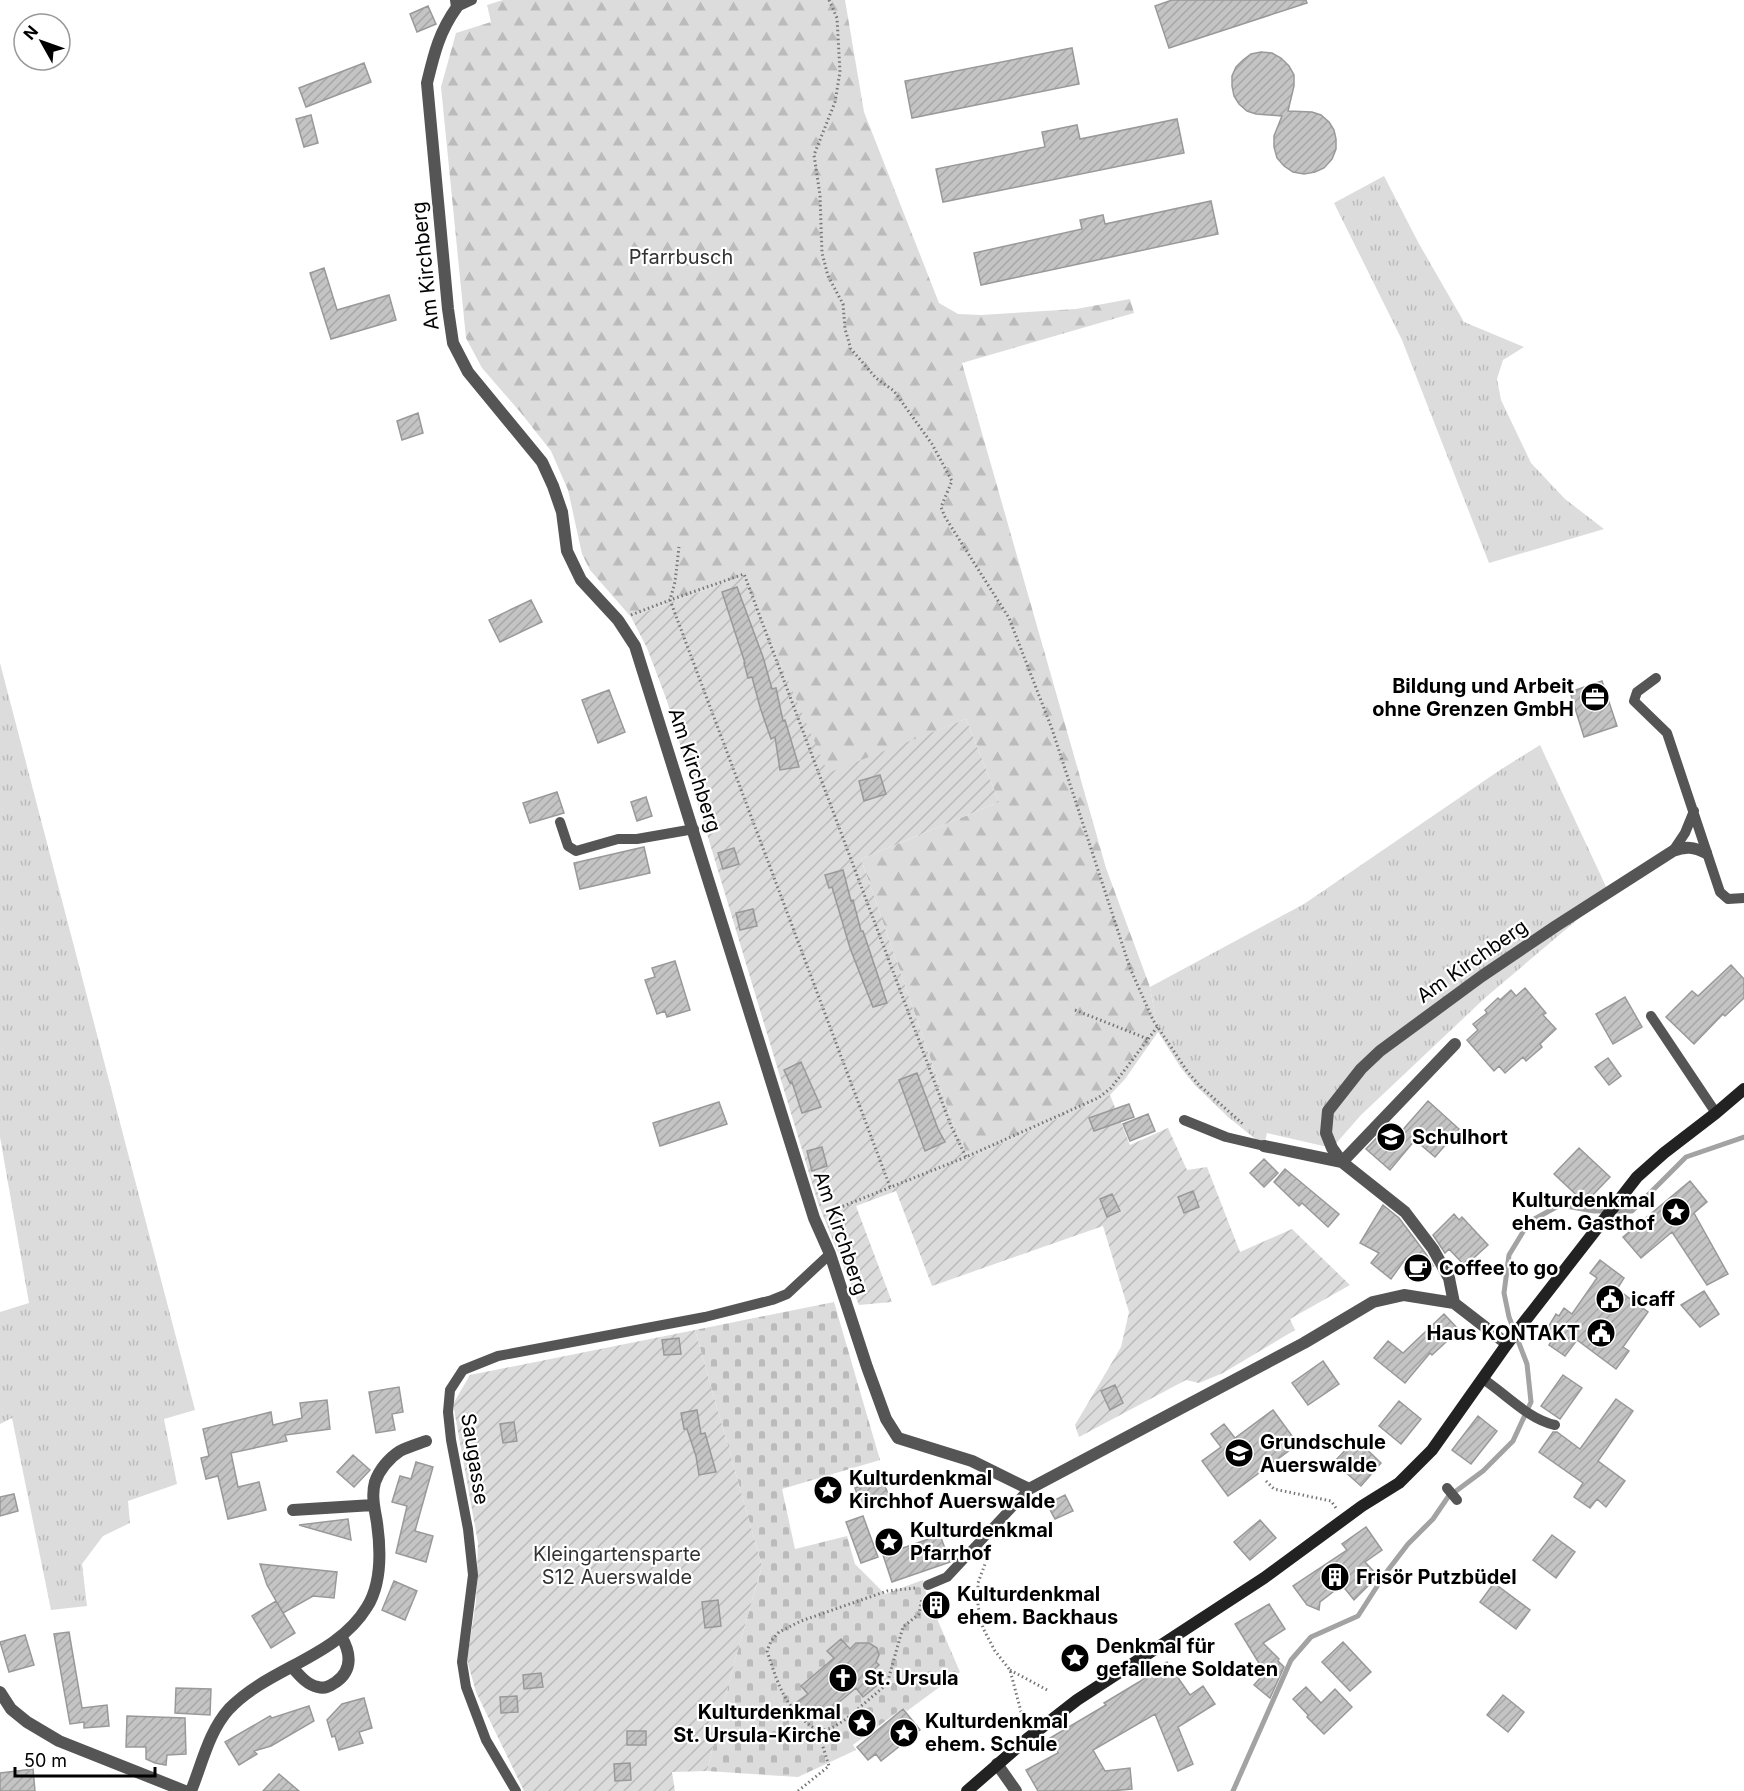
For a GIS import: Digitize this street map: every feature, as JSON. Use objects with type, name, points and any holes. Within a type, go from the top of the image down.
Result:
[{"type":"main road","points":[[967,1791],[1027,1739],[1077,1700],[1273,1572],[1344,1519],[1399,1483],[1432,1450],[1520,1328],[1637,1178],[1664,1153],[1744,1089]]},
{"type":"street","name":"Am Kirchberg","points":[[457,4],[444,25],[427,83],[453,343],[468,372],[542,462],[562,513],[567,551],[581,580],[618,620],[635,646],[814,1218],[830,1254],[886,1419],[898,1438],[972,1461],[1029,1489]]},
{"type":"street","points":[[1673,851],[1684,847],[1695,848],[1706,853]]},
{"type":"street","name":"Am Kirchberg","points":[[1454,1302],[1449,1278],[1433,1249],[1405,1212],[1342,1162],[1332,1148],[1326,1133],[1328,1111],[1373,1057],[1519,951],[1673,851]]},
{"type":"street","points":[[1342,1162],[1455,1044]]},
{"type":"street","name":"Am Kirchberg","points":[[1264,1146],[1342,1162]]},
{"type":"street","points":[[1029,1489],[1304,1343],[1373,1302],[1404,1295],[1454,1302],[1508,1344]]},
{"type":"street","points":[[191,1791],[215,1728],[229,1710],[253,1690],[341,1636],[357,1622],[369,1605],[377,1584],[380,1556],[374,1505],[375,1483],[380,1471],[388,1461],[402,1450],[426,1441]]},
{"type":"street","points":[[293,1510],[374,1505]]},
{"type":"street","points":[[292,1667],[309,1683],[319,1688],[327,1688],[348,1669],[350,1658],[341,1636]]},
{"type":"street","points":[[1,1695],[11,1709],[27,1722],[59,1741],[185,1791]]},
{"type":"street","points":[[997,1764],[1016,1791]]},
{"type":"lane","name":"Am Kirchberg","points":[[457,4],[472,0]]},
{"type":"lane","points":[[1656,678],[1637,692],[1634,701],[1667,734],[1720,892],[1728,899],[1744,898]]},
{"type":"lane","points":[[1673,851],[1694,811]]},
{"type":"lane","points":[[560,822],[568,846],[576,851],[618,838],[637,839],[694,829]]},
{"type":"lane","points":[[1651,1016],[1716,1113]]},
{"type":"lane","points":[[1184,1120],[1226,1137],[1264,1146]]},
{"type":"lane","name":"Saugasse","points":[[516,1791],[486,1740],[466,1687],[462,1662],[474,1575],[468,1529],[451,1440],[448,1412],[450,1390],[463,1370],[498,1356],[705,1317],[768,1301],[787,1294],[830,1254]]},
{"type":"lane","points":[[1483,1379],[1527,1412],[1542,1421],[1555,1425]]},
{"type":"lane","points":[[1447,1488],[1457,1500]]},
{"type":"lane","points":[[923,1587],[947,1577],[1029,1489]]},
{"type":"path","points":[[829,0],[837,18],[840,72],[835,102],[814,155],[820,195],[822,253],[828,276],[843,304],[845,329],[851,349],[876,378],[894,391],[932,444],[952,481],[941,507],[945,517],[1009,618],[1052,729],[1130,968],[1158,1026],[1187,1071],[1199,1085],[1246,1127]]},
{"type":"path","points":[[679,547],[670,600],[890,1187]]},
{"type":"path","points":[[618,620],[744,574],[947,1115],[966,1157]]},
{"type":"path","points":[[1075,1010],[1148,1039]]},
{"type":"path","points":[[814,1218],[966,1157],[1098,1098],[1111,1088],[1158,1026]]},
{"type":"path","points":[[1266,1480],[1274,1489],[1331,1501],[1344,1519]]},
{"type":"path","points":[[998,1523],[999,1532],[978,1583],[978,1606],[982,1628],[1010,1670],[1027,1739]]},
{"type":"path","points":[[798,1791],[829,1766],[818,1731],[801,1720],[780,1691],[767,1651],[771,1641],[779,1632],[801,1621],[887,1591],[923,1587],[923,1600],[919,1614],[903,1627],[887,1684],[839,1724],[818,1731]]},
{"type":"path","points":[[1010,1670],[1049,1691]]},
{"type":"green space","name":"Pfarrbusch","points":[[503,0],[845,0],[864,112],[939,303],[958,314],[981,315],[1076,309],[1130,299],[1134,313],[962,363],[1106,868],[1150,987],[1158,1032],[1125,1079],[1110,1095],[969,1158],[950,1115],[861,859],[999,802],[966,719],[828,774],[743,576],[631,617],[590,570],[582,554],[568,490],[551,451],[482,368],[466,338],[441,87],[456,33],[491,22],[487,5]]},
{"type":"green space","points":[[1384,176],[1418,242],[1464,322],[1524,347],[1503,360],[1497,379],[1501,400],[1531,463],[1565,499],[1604,529],[1489,563],[1402,340],[1334,203]]},
{"type":"green space","points":[[743,576],[828,773],[966,719],[999,802],[861,859],[950,1115],[969,1158],[1110,1095],[1130,1145],[1168,1128],[1187,1170],[1207,1167],[1240,1252],[1292,1229],[1350,1285],[1290,1319],[1295,1330],[1223,1373],[1199,1383],[1186,1380],[1079,1437],[1075,1425],[1121,1347],[1129,1312],[1103,1226],[932,1286],[896,1191],[856,1206],[892,1302],[859,1305],[818,1203],[667,701],[647,648],[631,617]]},
{"type":"green space","points":[[0,663],[195,1410],[164,1419],[177,1484],[128,1501],[130,1523],[103,1536],[82,1564],[87,1606],[51,1610],[12,1418],[0,1424],[0,1312],[29,1303],[0,1137]]},
{"type":"green space","points":[[1540,745],[1609,893],[1486,997],[1361,1115],[1332,1148],[1267,1133],[1264,1146],[1227,1116],[1181,1068],[1158,1032],[1150,987],[1304,904]]},
{"type":"green space","points":[[834,1302],[880,1460],[782,1489],[795,1549],[847,1536],[855,1564],[885,1594],[923,1580],[931,1614],[935,1614],[960,1672],[907,1711],[903,1708],[853,1745],[856,1750],[798,1777],[707,1771],[733,1667],[762,1566],[695,1330]]},
{"type":"green space","name":"Kleingartensparte S12 Auerswalde","points":[[695,1330],[762,1566],[733,1667],[707,1771],[672,1772],[675,1791],[524,1791],[476,1692],[467,1660],[476,1601],[478,1543],[453,1404],[470,1375]]},
{"type":"building","points":[[1172,0],[1306,0],[1307,3],[1169,48],[1155,6]]},
{"type":"building","points":[[428,6],[436,24],[417,32],[410,14]]},
{"type":"building","points":[[1072,48],[1079,84],[912,118],[905,81]]},
{"type":"building","points":[[1272,53],[1281,58],[1294,75],[1294,86],[1288,111],[1312,112],[1321,115],[1334,130],[1336,149],[1332,159],[1324,168],[1304,174],[1293,172],[1284,166],[1277,158],[1274,147],[1274,136],[1282,116],[1247,111],[1234,96],[1232,76],[1236,67],[1251,54]]},
{"type":"building","points":[[364,63],[371,82],[306,107],[299,88]]},
{"type":"building","points":[[311,115],[318,143],[304,147],[296,119]]},
{"type":"building","points":[[1177,119],[1184,153],[943,202],[936,169],[1045,147],[1042,132],[1077,125],[1080,139]]},
{"type":"building","points":[[1211,201],[1218,234],[981,285],[974,253],[1082,229],[1080,220],[1103,215],[1105,224]]},
{"type":"building","points":[[324,268],[337,310],[389,295],[396,320],[331,339],[310,273]]},
{"type":"building","points":[[418,413],[423,433],[402,440],[397,421]]},
{"type":"building","points":[[737,587],[763,657],[772,689],[776,688],[783,721],[785,720],[799,767],[780,770],[775,737],[771,739],[752,677],[748,678],[722,592]]},
{"type":"building","points":[[531,600],[542,622],[500,642],[489,620]]},
{"type":"building","points":[[1602,681],[1617,726],[1584,737],[1570,692]]},
{"type":"building","points":[[609,690],[625,732],[598,743],[582,700]]},
{"type":"building","points":[[880,775],[886,794],[864,801],[859,781]]},
{"type":"building","points":[[557,792],[564,813],[530,823],[523,803]]},
{"type":"building","points":[[646,797],[652,816],[637,821],[631,802]]},
{"type":"building","points":[[644,847],[650,873],[580,889],[574,863]]},
{"type":"building","points":[[734,848],[739,864],[723,869],[718,853]]},
{"type":"building","points":[[843,870],[851,901],[853,900],[861,931],[863,931],[887,1003],[873,1007],[850,948],[832,887],[829,888],[825,875]]},
{"type":"building","points":[[753,909],[757,926],[740,930],[736,913]]},
{"type":"building","points":[[675,961],[690,1010],[667,1017],[665,1011],[657,1014],[645,980],[655,977],[652,968]]},
{"type":"building","points":[[1731,965],[1744,979],[1744,998],[1725,1016],[1723,1014],[1694,1044],[1666,1017],[1692,991],[1698,996]]},
{"type":"building","points":[[1525,988],[1546,1013],[1543,1015],[1556,1029],[1540,1044],[1542,1047],[1526,1061],[1523,1057],[1505,1073],[1499,1066],[1494,1071],[1467,1040],[1478,1030],[1473,1024],[1487,1013],[1485,1010],[1498,998],[1500,1000],[1511,990],[1516,996]]},
{"type":"building","points":[[1625,997],[1642,1027],[1613,1044],[1596,1014]]},
{"type":"building","points":[[1608,1058],[1621,1076],[1609,1085],[1595,1067]]},
{"type":"building","points":[[801,1062],[821,1107],[802,1113],[792,1082],[790,1083],[784,1070]]},
{"type":"building","points":[[917,1073],[945,1142],[925,1151],[899,1080]]},
{"type":"building","name":"Schulhort","points":[[1428,1101],[1459,1129],[1435,1157],[1415,1140],[1390,1170],[1366,1149],[1386,1128],[1393,1133],[1396,1130],[1400,1133]]},
{"type":"building","points":[[719,1102],[727,1124],[660,1146],[653,1123]]},
{"type":"building","points":[[1129,1104],[1134,1117],[1094,1131],[1089,1118]]},
{"type":"building","points":[[1148,1114],[1155,1131],[1130,1141],[1123,1124]]},
{"type":"building","points":[[822,1147],[827,1166],[812,1171],[807,1151]]},
{"type":"building","points":[[1579,1148],[1610,1177],[1585,1203],[1554,1174]]},
{"type":"building","points":[[1264,1159],[1278,1173],[1264,1187],[1250,1173]]},
{"type":"building","points":[[1285,1169],[1339,1214],[1328,1227],[1302,1203],[1299,1206],[1274,1182]]},
{"type":"building","points":[[1690,1181],[1707,1202],[1694,1213],[1728,1274],[1707,1285],[1672,1232],[1641,1258],[1623,1237]]},
{"type":"building","points":[[1193,1191],[1199,1207],[1184,1213],[1178,1197]]},
{"type":"building","points":[[1112,1194],[1120,1211],[1107,1217],[1100,1199]]},
{"type":"building","points":[[1383,1205],[1399,1218],[1426,1254],[1433,1266],[1425,1275],[1406,1258],[1391,1279],[1371,1263],[1379,1253],[1360,1243]]},
{"type":"building","points":[[1454,1214],[1459,1220],[1462,1217],[1488,1245],[1465,1266],[1449,1249],[1445,1253],[1433,1235]]},
{"type":"building","points":[[1600,1260],[1624,1278],[1617,1289],[1648,1312],[1623,1347],[1629,1351],[1616,1369],[1577,1340],[1565,1356],[1549,1345],[1552,1340],[1544,1334],[1556,1314],[1559,1316],[1564,1308],[1572,1314],[1597,1278],[1590,1273]]},
{"type":"building","points":[[1704,1291],[1719,1314],[1700,1327],[1681,1305]]},
{"type":"building","points":[[1444,1314],[1459,1330],[1432,1355],[1430,1353],[1405,1383],[1374,1358],[1388,1341],[1403,1353]]},
{"type":"building","points":[[679,1338],[681,1354],[664,1355],[662,1340]]},
{"type":"building","points":[[1323,1361],[1339,1384],[1308,1405],[1292,1383]]},
{"type":"building","points":[[1563,1375],[1582,1388],[1560,1419],[1541,1406]]},
{"type":"building","points":[[1115,1385],[1123,1403],[1110,1410],[1101,1391]]},
{"type":"building","points":[[399,1387],[403,1412],[392,1414],[395,1430],[376,1433],[369,1392]]},
{"type":"building","points":[[1616,1399],[1633,1411],[1598,1461],[1625,1481],[1606,1507],[1597,1499],[1590,1508],[1574,1497],[1583,1483],[1539,1452],[1553,1432],[1557,1432],[1580,1449]]},
{"type":"building","points":[[327,1400],[330,1429],[285,1435],[287,1441],[231,1453],[238,1487],[259,1482],[266,1510],[228,1519],[218,1476],[206,1479],[201,1458],[209,1456],[203,1429],[271,1412],[273,1425],[302,1418],[300,1403]]},
{"type":"building","points":[[1399,1401],[1421,1419],[1401,1444],[1379,1426]]},
{"type":"building","points":[[697,1410],[701,1434],[705,1433],[716,1472],[699,1475],[696,1456],[687,1429],[684,1429],[681,1413]]},
{"type":"building","points":[[1273,1410],[1298,1444],[1228,1496],[1202,1461],[1221,1447],[1211,1434],[1224,1424],[1235,1438]]},
{"type":"building","points":[[1478,1416],[1497,1431],[1471,1464],[1452,1450]]},
{"type":"building","points":[[514,1422],[517,1441],[503,1443],[500,1424]]},
{"type":"building","points":[[1356,1439],[1381,1463],[1361,1486],[1334,1462]]},
{"type":"building","points":[[353,1455],[370,1470],[354,1487],[337,1472]]},
{"type":"building","points":[[416,1462],[433,1467],[415,1531],[433,1536],[426,1562],[396,1553],[407,1506],[392,1502],[400,1476],[411,1479]]},
{"type":"building","points":[[882,1479],[889,1496],[861,1506],[855,1488]]},
{"type":"building","points":[[14,1494],[18,1511],[0,1516],[0,1497]]},
{"type":"building","points":[[1065,1495],[1073,1511],[1055,1519],[1047,1504]]},
{"type":"building","points":[[863,1516],[878,1557],[861,1563],[846,1522]]},
{"type":"building","points":[[348,1519],[351,1540],[299,1525]]},
{"type":"building","points":[[1260,1520],[1276,1538],[1250,1560],[1234,1542]]},
{"type":"building","points":[[1366,1527],[1382,1550],[1365,1562],[1378,1576],[1354,1600],[1342,1585],[1320,1602],[1319,1610],[1307,1605],[1293,1586],[1347,1550],[1342,1544]]},
{"type":"building","points":[[940,1535],[950,1562],[892,1582],[883,1555]]},
{"type":"building","points":[[1552,1535],[1575,1552],[1556,1578],[1533,1560]]},
{"type":"building","points":[[260,1564],[337,1572],[334,1598],[313,1596],[283,1613],[267,1585]]},
{"type":"building","points":[[394,1581],[417,1591],[405,1620],[382,1610]]},
{"type":"building","points":[[1494,1583],[1530,1610],[1516,1629],[1480,1602]]},
{"type":"building","name":"Kulturdenkmal ehem. Backhaus","points":[[940,1595],[945,1609],[932,1614],[927,1600]]},
{"type":"building","points":[[718,1600],[721,1626],[705,1628],[702,1602]]},
{"type":"building","points":[[276,1601],[295,1633],[271,1648],[252,1616]]},
{"type":"building","points":[[1269,1604],[1285,1629],[1263,1643],[1284,1667],[1270,1698],[1254,1685],[1262,1676],[1258,1672],[1262,1668],[1235,1624]]},
{"type":"building","points":[[69,1632],[82,1708],[107,1705],[109,1726],[84,1728],[84,1722],[70,1724],[54,1634]]},
{"type":"building","points":[[25,1635],[34,1665],[9,1672],[0,1642]]},
{"type":"building","name":"St. Ursula","points":[[841,1639],[850,1649],[856,1643],[869,1643],[877,1648],[879,1655],[876,1662],[879,1665],[871,1672],[880,1683],[863,1697],[856,1688],[826,1713],[820,1706],[808,1715],[797,1702],[808,1694],[801,1686],[834,1658],[827,1651]]},
{"type":"building","points":[[1343,1642],[1371,1672],[1350,1691],[1322,1662]]},
{"type":"building","points":[[1167,1662],[1190,1695],[1203,1686],[1215,1704],[1178,1727],[1193,1764],[1178,1771],[1155,1714],[1093,1750],[1105,1771],[1130,1768],[1132,1789],[1038,1791],[1026,1770],[1058,1753],[1050,1738],[1106,1705],[1104,1703]]},
{"type":"building","points":[[541,1673],[543,1687],[524,1689],[523,1675]]},
{"type":"building","points":[[1306,1687],[1321,1703],[1335,1689],[1352,1707],[1324,1734],[1293,1699]]},
{"type":"building","points":[[176,1688],[211,1689],[210,1715],[175,1713]]},
{"type":"building","points":[[1503,1695],[1524,1712],[1508,1732],[1487,1715]]},
{"type":"building","points":[[517,1696],[518,1712],[501,1713],[500,1697]]},
{"type":"building","points":[[364,1698],[372,1728],[359,1732],[363,1743],[339,1750],[327,1720],[342,1704]]},
{"type":"building","points":[[309,1706],[314,1721],[271,1746],[254,1751],[257,1754],[239,1765],[225,1742],[270,1716],[272,1718]]},
{"type":"building","points":[[903,1709],[920,1730],[881,1761],[876,1754],[868,1760],[857,1747]]},
{"type":"building","points":[[127,1716],[185,1718],[186,1754],[167,1755],[166,1765],[146,1759],[146,1747],[126,1747]]},
{"type":"building","points":[[627,1731],[646,1731],[646,1745],[627,1745]]},
{"type":"building","points":[[630,1763],[631,1780],[615,1781],[614,1764]]},
{"type":"building","points":[[33,1769],[35,1791],[0,1791],[0,1773]]},
{"type":"building","points":[[279,1774],[299,1791],[263,1791]]},
{"type":"waterway","points":[[1233,1791],[1291,1660],[1311,1637],[1358,1616],[1385,1574],[1408,1544],[1433,1519],[1448,1497],[1483,1471],[1513,1441],[1531,1402],[1527,1364],[1509,1317],[1504,1293],[1509,1255],[1529,1222],[1560,1205],[1594,1211],[1632,1211],[1686,1157],[1744,1137]]},
{"type":"place","name":"Bildung und Arbeit ohne Grenzen GmbH","points":[[1595,697]]},
{"type":"place","name":"Schulhort","points":[[1391,1137]]},
{"type":"place","name":"Kulturdenkmal ehem. Gasthof","points":[[1676,1212]]},
{"type":"place","name":"Coffee to go","points":[[1418,1268]]},
{"type":"place","name":"icaff","points":[[1610,1299]]},
{"type":"place","name":"Haus KONTAKT","points":[[1601,1333]]},
{"type":"place","name":"Grundschule Auerswalde","points":[[1239,1453]]},
{"type":"place","name":"Kulturdenkmal Kirchhof Auerswalde","points":[[828,1490]]},
{"type":"place","name":"Kulturdenkmal Pfarrhof","points":[[889,1542]]},
{"type":"place","name":"Frisör Putzbüdel","points":[[1335,1577]]},
{"type":"place","name":"Kulturdenkmal ehem. Backhaus","points":[[936,1605]]},
{"type":"place","name":"Denkmal für gefallene Soldaten","points":[[1075,1658]]},
{"type":"place","name":"St. Ursula","points":[[843,1678]]},
{"type":"place","name":"Kulturdenkmal St. Ursula-Kirche","points":[[862,1723]]},
{"type":"place","name":"Kulturdenkmal ehem. Schule","points":[[904,1733]]}]
